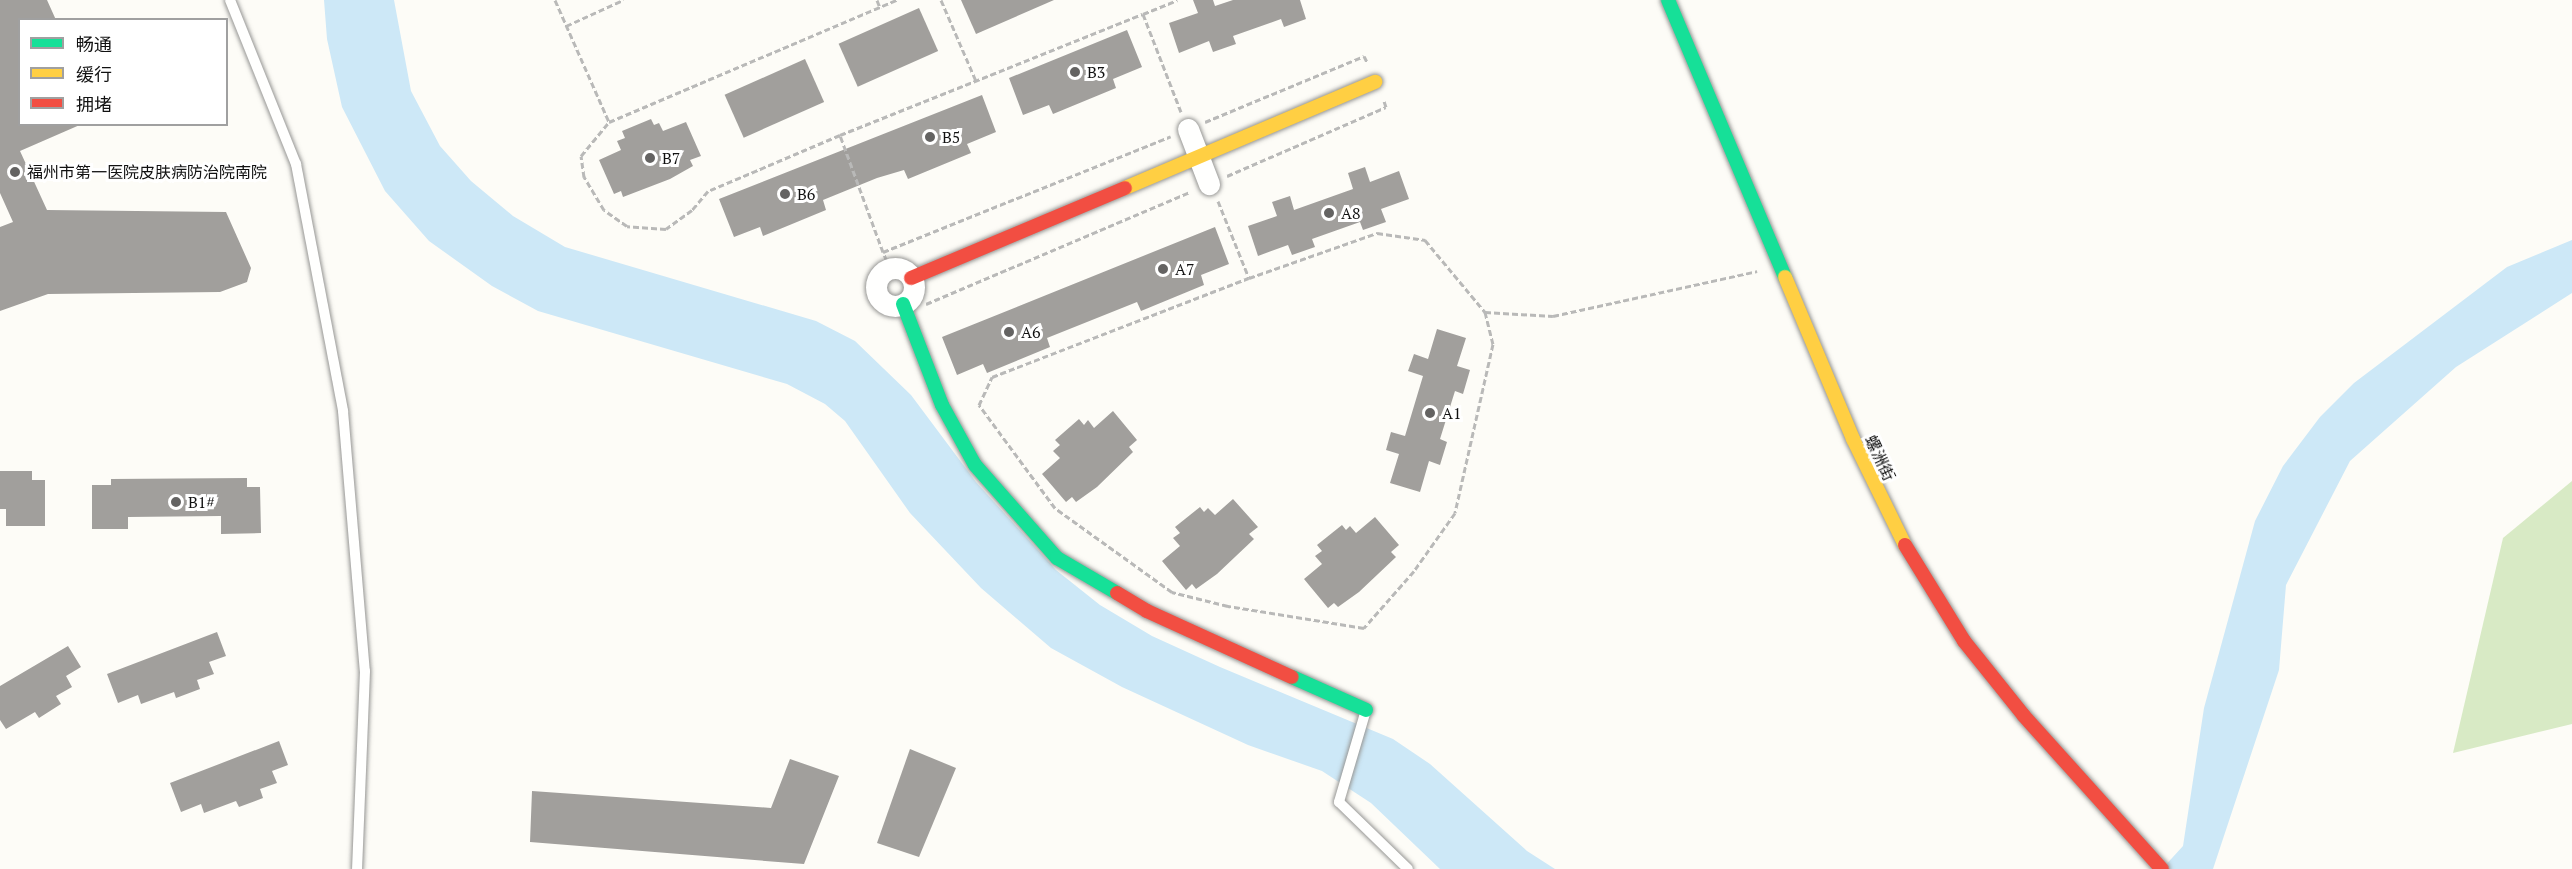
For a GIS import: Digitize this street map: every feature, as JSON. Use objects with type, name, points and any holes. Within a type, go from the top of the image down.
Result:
[{"type":"street","name":"螺洲街","points":[[1668,0],[1853,440],[1913,562],[1937,602],[2024,716],[2162,869]]},
{"type":"street","points":[[911,278],[1375,81]]},
{"type":"street","points":[[1188,129],[1209,183]]},
{"type":"street","points":[[904,308],[885,303],[877,293],[880,275],[887,261],[911,278],[913,290],[904,308],[942,405],[975,465],[1057,558],[1147,611],[1366,710]]},
{"type":"lane","points":[[230,0],[296,165],[343,411],[364,670],[357,869]]},
{"type":"lane","points":[[1366,710],[1339,802],[1408,869]]},
{"type":"path","points":[[555,0],[609,122]]},
{"type":"path","points":[[566,26],[623,0]]},
{"type":"path","points":[[877,0],[880,8]]},
{"type":"path","points":[[897,0],[609,122],[581,156],[584,177],[604,210],[627,226],[666,229],[692,210],[708,191],[840,135],[1177,0]]},
{"type":"path","points":[[941,0],[976,81]]},
{"type":"path","points":[[1143,14],[1188,129]]},
{"type":"path","points":[[840,135],[887,261],[1188,129],[1364,56],[1386,107],[1209,183],[904,308]]},
{"type":"path","points":[[1209,183],[1249,278]]},
{"type":"path","points":[[1377,232],[1425,240],[1485,312],[1493,344],[1455,513],[1414,571],[1364,628],[1228,606],[1172,592],[1055,508],[979,405],[992,377],[1249,278],[1377,232]]},
{"type":"path","points":[[1485,312],[1553,316],[1780,266]]},
{"type":"green space","points":[[2572,481],[2572,724],[2453,753],[2503,538]]},
{"type":"water","points":[[324,0],[394,0],[411,91],[440,146],[471,181],[513,216],[565,247],[816,321],[855,341],[911,395],[976,482],[1056,570],[1100,605],[1152,636],[1393,739],[1430,764],[1527,851],[1555,869],[1440,869],[1371,803],[1322,771],[1248,745],[1122,687],[1051,648],[981,588],[910,513],[845,421],[825,404],[787,384],[538,311],[492,286],[429,241],[385,191],[342,107],[327,39]]},
{"type":"water","points":[[2572,240],[2572,293],[2456,367],[2350,461],[2286,585],[2279,670],[2213,869],[2162,869],[2183,846],[2204,708],[2255,521],[2283,466],[2320,417],[2354,383],[2507,267]]},
{"type":"building","name":"福州市第一医院皮肤病防治院南院","points":[[0,0],[47,0],[55,18],[18,18],[18,126],[77,126],[20,151],[47,210],[226,212],[251,268],[247,282],[220,292],[48,294],[0,311],[0,227],[13,222],[0,193]]},
{"type":"building","points":[[961,0],[1054,0],[976,34]]},
{"type":"building","points":[[1193,0],[1213,0],[1215,6],[1233,0],[1300,0],[1306,19],[1284,27],[1281,19],[1233,36],[1236,44],[1213,52],[1209,41],[1179,53],[1169,23],[1198,13]]},
{"type":"building","points":[[919,8],[938,51],[858,87],[839,44]]},
{"type":"building","name":"B3","points":[[1127,30],[1142,67],[1113,79],[1116,88],[1053,114],[1049,105],[1023,115],[1009,78]]},
{"type":"building","points":[[805,59],[824,102],[744,138],[725,95]]},
{"type":"building","points":[[982,95],[996,132],[967,144],[971,153],[908,179],[904,170],[877,178],[823,200],[826,210],[763,236],[760,227],[734,237],[719,199]]},
{"type":"building","name":"B7","points":[[651,119],[654,125],[659,123],[663,131],[686,122],[701,156],[690,160],[693,166],[670,179],[623,197],[621,191],[614,194],[599,160],[621,150],[617,141],[625,138],[622,131]]},
{"type":"building","name":"A8","points":[[1365,167],[1370,182],[1399,171],[1409,199],[1381,209],[1386,222],[1363,230],[1360,222],[1312,239],[1315,247],[1292,255],[1288,245],[1258,256],[1248,226],[1277,216],[1272,202],[1290,196],[1294,210],[1353,189],[1348,173]]},
{"type":"building","points":[[1215,227],[1229,264],[1201,275],[1204,285],[1141,311],[1137,302],[1047,338],[1050,347],[987,373],[983,364],[957,375],[942,337]]},
{"type":"building","name":"A1","points":[[1437,329],[1466,338],[1457,366],[1470,370],[1463,394],[1455,391],[1440,439],[1447,442],[1440,465],[1429,461],[1420,492],[1390,483],[1399,454],[1386,450],[1391,432],[1405,436],[1423,376],[1408,371],[1414,354],[1428,359]]},
{"type":"building","points":[[1113,411],[1137,440],[1129,447],[1133,452],[1097,487],[1076,502],[1072,497],[1066,502],[1042,474],[1060,458],[1053,451],[1060,445],[1055,440],[1079,419],[1084,425],[1088,420],[1094,428]]},
{"type":"building","points":[[0,471],[32,471],[32,480],[45,480],[45,526],[6,526],[6,509],[0,509]]},
{"type":"building","name":"B1#","points":[[247,478],[247,487],[260,487],[261,533],[221,534],[221,516],[128,517],[128,529],[92,529],[92,485],[111,485],[111,479]]},
{"type":"building","points":[[1233,499],[1258,527],[1249,534],[1254,539],[1217,574],[1196,589],[1192,584],[1186,590],[1162,561],[1180,546],[1173,538],[1180,533],[1175,527],[1200,507],[1204,512],[1208,508],[1215,515]]},
{"type":"building","points":[[1375,517],[1399,545],[1391,552],[1396,557],[1359,592],[1338,607],[1334,603],[1328,608],[1304,579],[1322,564],[1315,556],[1322,551],[1317,545],[1342,525],[1346,530],[1350,526],[1356,533]]},
{"type":"building","points":[[217,632],[226,656],[209,662],[214,674],[197,680],[200,689],[176,698],[174,692],[141,704],[138,695],[118,703],[107,674]]},
{"type":"building","points":[[68,646],[81,667],[66,676],[72,687],[56,696],[61,704],[39,718],[35,712],[6,729],[0,720],[0,686]]},
{"type":"building","points":[[279,741],[288,765],[272,771],[277,783],[260,789],[263,798],[239,807],[236,801],[204,813],[201,804],[181,812],[170,783]]},
{"type":"building","points":[[910,749],[956,768],[919,857],[877,843]]},
{"type":"building","points":[[790,759],[839,776],[804,864],[530,842],[532,791],[771,808]]},
{"type":"traffic: fast","points":[[1668,0],[1785,277]]},
{"type":"traffic: fast","points":[[903,304],[942,405],[975,465],[1057,558],[1117,593]]},
{"type":"traffic: fast","points":[[1292,677],[1366,710]]},
{"type":"traffic: slow","points":[[1125,188],[1375,82]]},
{"type":"traffic: slow","points":[[1785,277],[1853,439],[1905,545]]},
{"type":"traffic: jam","points":[[911,278],[1125,188]]},
{"type":"traffic: jam","points":[[1905,545],[1964,641],[2024,716],[2162,869]]},
{"type":"traffic: jam","points":[[1117,593],[1147,611],[1292,677]]},
{"type":"place","name":"B3","points":[[1075,72]]},
{"type":"place","name":"B5","points":[[930,137]]},
{"type":"place","name":"B7","points":[[650,158]]},
{"type":"place","name":"福州市第一医院皮肤病防治院南院","points":[[15,172]]},
{"type":"place","name":"B6","points":[[785,194]]},
{"type":"place","name":"A8","points":[[1329,213]]},
{"type":"place","name":"A7","points":[[1163,269]]},
{"type":"place","name":"A6","points":[[1009,332]]},
{"type":"place","name":"A1","points":[[1430,413]]},
{"type":"place","name":"B1#","points":[[176,502]]}]
